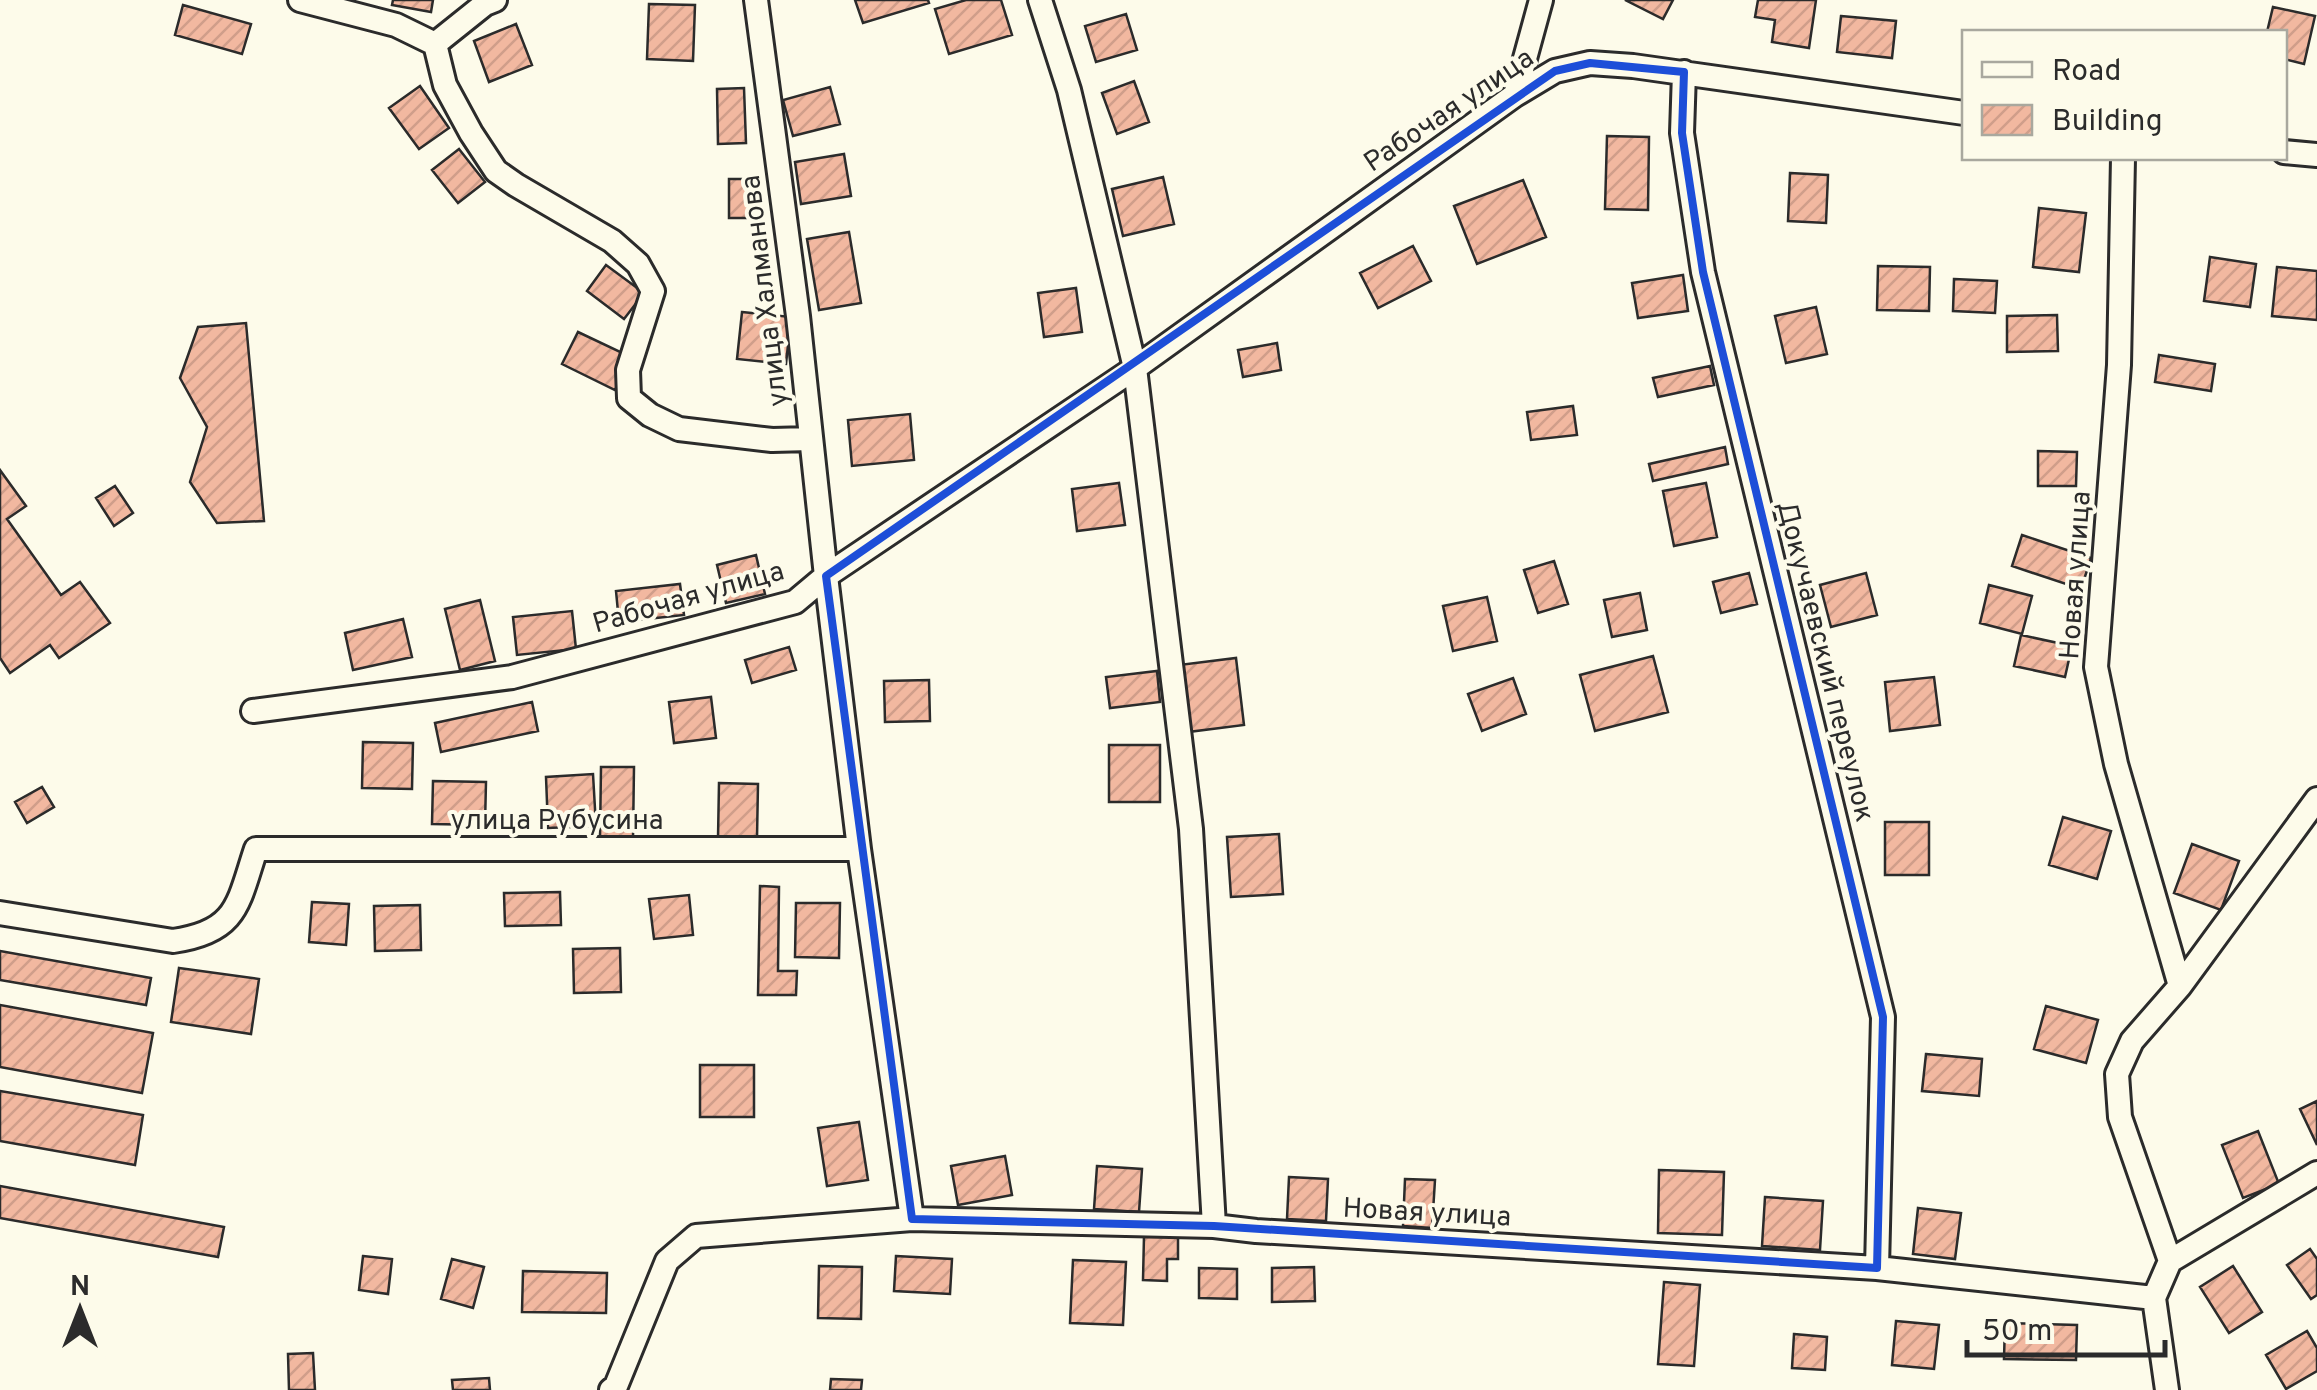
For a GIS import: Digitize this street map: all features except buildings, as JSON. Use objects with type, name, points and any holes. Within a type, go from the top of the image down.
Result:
[{"type":"street","points":[[300,0],[396,25],[435,44]]},
{"type":"street","points":[[435,44],[495,0]]},
{"type":"street","name":"улица Халманова","points":[[756,0],[798,316],[826,576]]},
{"type":"street","points":[[1040,0],[1069,90],[1134,368],[1191,829],[1214,1226]]},
{"type":"street","points":[[1514,96],[1542,0]]},
{"type":"street","points":[[435,44],[444,85],[496,170],[612,241],[638,264],[654,291],[628,370],[629,398],[650,415],[680,429],[772,440],[810,439]]},
{"type":"street","name":"Рабочая улица","points":[[254,711],[512,676],[795,602],[826,576],[1134,368],[1514,96],[1555,71],[1590,62],[1684,72],[1962,114]]},
{"type":"street","name":"Докучаевский переулок","points":[[1684,72],[1682,133],[1703,272],[1883,1017],[1877,1268]]},
{"type":"street","points":[[2287,152],[2317,155]]},
{"type":"street","name":"Новая улица","points":[[2123,160],[2119,365],[2096,667],[2116,764],[2180,986]]},
{"type":"street","points":[[826,576],[859,848],[912,1219]]},
{"type":"street","points":[[2170,1261],[2120,1117],[2117,1074],[2132,1041],[2180,986],[2317,799]]},
{"type":"street","name":"улица Рубусина","points":[[0,913],[173,941],[199,937],[218,927],[236,908],[256,849],[859,848]]},
{"type":"street","points":[[2160,1387],[2154,1298],[2170,1261],[2317,1174]]},
{"type":"street","name":"Новая улица","points":[[610,1390],[616,1386],[667,1261],[696,1236],[912,1219],[1214,1226],[1877,1268],[2154,1298]]},
{"type":"highlighted area","points":[[1590,63],[1684,72],[1682,133],[1703,272],[1883,1017],[1877,1268],[1214,1226],[912,1219],[826,576],[1555,71]]}]
